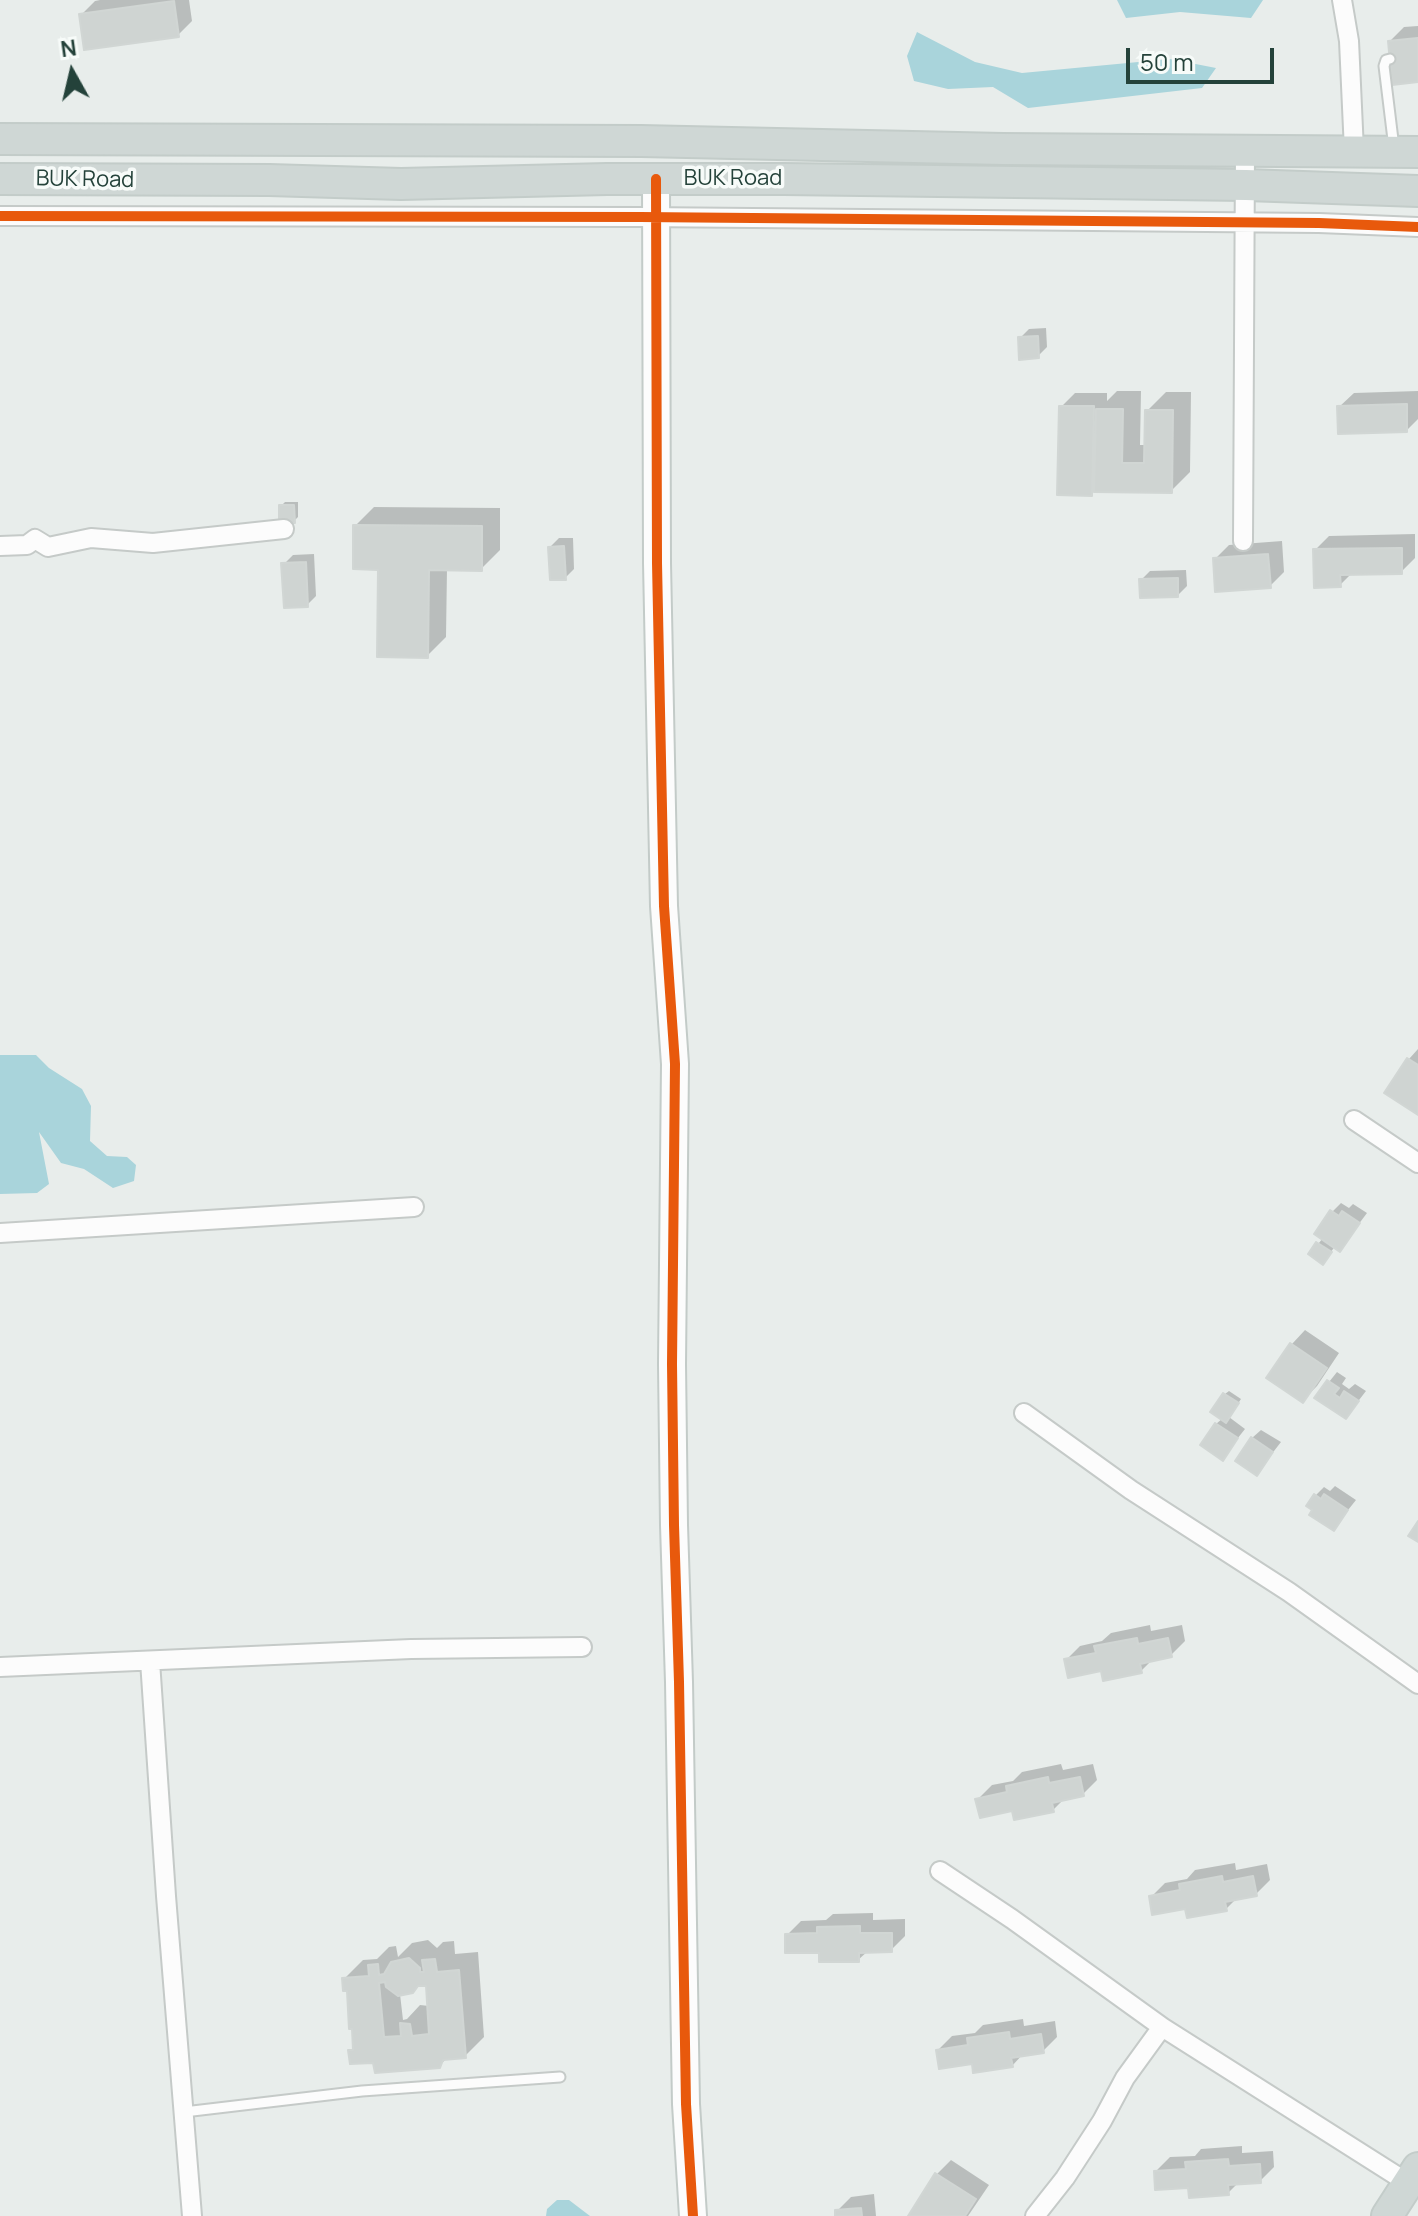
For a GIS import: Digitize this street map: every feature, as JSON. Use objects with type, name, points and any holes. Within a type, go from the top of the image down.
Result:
[{"type":"main road","name":"BUK Road","points":[[0,139],[641,141],[1406,152]]},
{"type":"main road","name":"BUK Road","points":[[0,179],[401,184],[651,179],[1246,185],[1418,191]]},
{"type":"main road","points":[[1387,2216],[1413,2175]]},
{"type":"street","points":[[1342,0],[1349,41],[1354,151]]},
{"type":"street","points":[[1243,541],[1242,223],[1246,185],[1245,151]]},
{"type":"street","points":[[651,179],[648,218],[664,906],[675,1064],[672,1334],[674,1525],[686,2104],[693,2216]]},
{"type":"street","points":[[0,216],[648,218],[1418,227]]},
{"type":"street","points":[[0,546],[27,545],[35,539],[48,547],[91,538],[153,543],[284,529]]},
{"type":"street","points":[[1354,1120],[1418,1163]]},
{"type":"street","points":[[0,1233],[414,1207]]},
{"type":"street","points":[[1024,1413],[1131,1490],[1289,1592],[1418,1684]]},
{"type":"street","points":[[0,1667],[411,1649],[582,1647]]},
{"type":"street","points":[[150,1661],[192,2216]]},
{"type":"street","points":[[940,1871],[1162,2027],[1413,2175]]},
{"type":"street","points":[[1035,2216],[1065,2178],[1102,2121],[1125,2078],[1162,2027]]},
{"type":"lane","points":[[1390,59],[1384,66],[1406,152]]},
{"type":"lane","points":[[184,2112],[362,2091],[560,2077]]},
{"type":"water","points":[[1117,0],[1263,0],[1251,18],[1180,12],[1126,18]]},
{"type":"water","points":[[917,32],[975,62],[1022,73],[1170,59],[1216,68],[1202,88],[1028,108],[993,87],[948,89],[914,81],[907,56]]},
{"type":"water","points":[[0,1055],[36,1055],[49,1068],[82,1089],[91,1106],[90,1141],[107,1156],[127,1157],[136,1165],[134,1181],[113,1188],[84,1169],[61,1163],[39,1132],[49,1184],[37,1193],[0,1194]]},
{"type":"water","points":[[557,2200],[569,2200],[590,2216],[546,2216],[547,2209]]},
{"type":"building","points":[[174,1],[179,37],[84,50],[79,14]]},
{"type":"building","points":[[1418,38],[1418,82],[1392,85],[1388,41]]},
{"type":"building","points":[[1038,336],[1039,358],[1019,360],[1018,337]]},
{"type":"building","points":[[1407,404],[1407,432],[1338,434],[1337,406]]},
{"type":"building","points":[[1059,406],[1094,406],[1092,496],[1057,495]]},
{"type":"building","points":[[1096,409],[1123,409],[1122,463],[1144,463],[1145,410],[1173,410],[1172,493],[1094,492]]},
{"type":"building","points":[[279,505],[294,505],[295,523],[279,523]]},
{"type":"building","points":[[353,525],[482,526],[482,571],[429,570],[428,658],[377,657],[378,570],[353,569]]},
{"type":"building","points":[[564,546],[566,580],[550,580],[548,547]]},
{"type":"building","points":[[1402,548],[1402,574],[1340,575],[1341,587],[1314,588],[1313,549]]},
{"type":"building","points":[[1268,554],[1271,588],[1215,592],[1213,558]]},
{"type":"building","points":[[306,562],[308,607],[284,608],[281,563]]},
{"type":"building","points":[[1178,578],[1178,597],[1140,598],[1139,579]]},
{"type":"building","points":[[1407,1058],[1418,1065],[1418,1115],[1384,1093]]},
{"type":"building","points":[[1330,1210],[1339,1216],[1342,1211],[1360,1223],[1340,1252],[1314,1234]]},
{"type":"building","points":[[1316,1242],[1332,1252],[1323,1265],[1308,1254]]},
{"type":"building","points":[[1290,1343],[1327,1368],[1303,1403],[1266,1378]]},
{"type":"building","points":[[1327,1380],[1339,1388],[1334,1394],[1340,1398],[1344,1391],[1359,1401],[1346,1419],[1314,1398]]},
{"type":"building","points":[[1223,1393],[1239,1403],[1226,1423],[1210,1412]]},
{"type":"building","points":[[1215,1423],[1238,1438],[1223,1461],[1200,1445]]},
{"type":"building","points":[[1251,1437],[1273,1452],[1257,1476],[1235,1461]]},
{"type":"building","points":[[1314,1494],[1321,1499],[1324,1494],[1348,1510],[1334,1531],[1309,1515],[1312,1510],[1306,1506]]},
{"type":"building","points":[[1418,1521],[1418,1542],[1408,1536]]},
{"type":"building","points":[[1137,1638],[1138,1644],[1168,1638],[1172,1657],[1140,1664],[1142,1673],[1103,1681],[1101,1671],[1068,1678],[1064,1659],[1096,1653],[1094,1646]]},
{"type":"building","points":[[1048,1777],[1049,1783],[1080,1777],[1084,1796],[1052,1803],[1054,1812],[1014,1820],[1012,1811],[980,1818],[975,1799],[1007,1792],[1006,1786]]},
{"type":"building","points":[[1222,1876],[1223,1882],[1253,1876],[1257,1896],[1225,1902],[1227,1911],[1187,1918],[1185,1909],[1152,1915],[1149,1896],[1180,1890],[1179,1884]]},
{"type":"building","points":[[860,1926],[860,1933],[892,1933],[892,1952],[859,1953],[859,1962],[819,1962],[819,1953],[785,1953],[785,1934],[817,1933],[817,1927]]},
{"type":"building","points":[[409,1958],[420,1968],[420,1972],[424,1972],[422,1960],[435,1959],[437,1972],[459,1970],[466,2058],[443,2060],[440,2068],[375,2073],[373,2063],[350,2064],[348,2050],[353,2050],[352,2029],[349,2029],[347,1991],[343,1991],[342,1978],[369,1976],[368,1965],[378,1964],[379,1975],[384,1974],[391,1962]],"holes":[[[385,1982],[386,1987],[398,1996],[413,1993],[418,1986],[426,1986],[429,2034],[412,2036],[410,2024],[400,2023],[401,2036],[384,2037],[379,1983]]]},
{"type":"building","points":[[1009,2032],[1010,2039],[1041,2034],[1044,2053],[1011,2058],[1013,2067],[973,2073],[972,2064],[939,2069],[936,2050],[968,2045],[967,2038]]},
{"type":"building","points":[[1228,2159],[1229,2166],[1260,2164],[1261,2183],[1228,2185],[1229,2195],[1189,2198],[1188,2188],[1155,2190],[1154,2171],[1186,2169],[1185,2162]]},
{"type":"building","points":[[935,2173],[976,2199],[965,2216],[908,2216]]},
{"type":"building","points":[[861,2208],[862,2216],[835,2216],[835,2210]]},
{"type":"cycle path","points":[[656,179],[657,563],[664,906],[675,1064],[674,1525],[686,2104],[693,2216]]},
{"type":"cycle path","points":[[0,216],[640,217],[1319,223],[1418,227]]}]
